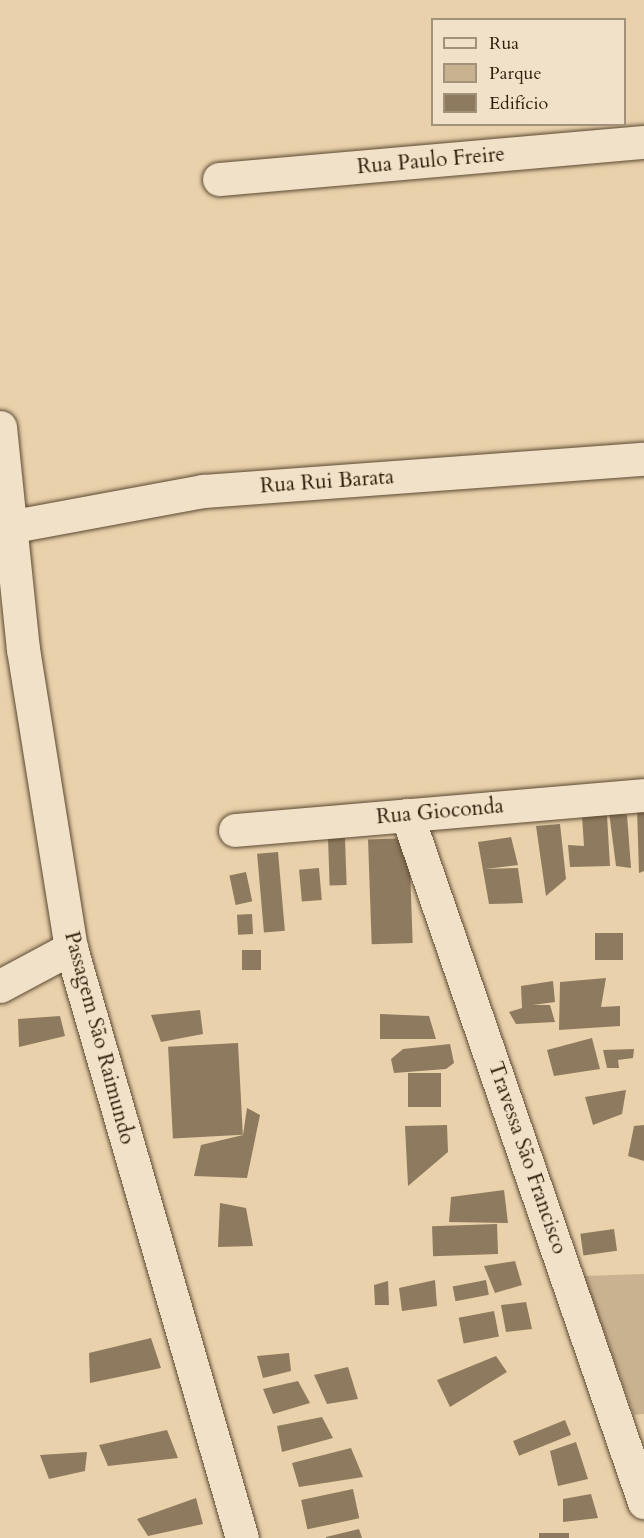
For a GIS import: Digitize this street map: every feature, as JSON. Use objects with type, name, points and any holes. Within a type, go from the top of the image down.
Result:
[{"type":"street","name":"Rua Paulo Freire","points":[[219,179],[644,142]]},
{"type":"street","name":"Passagem São Raimundo","points":[[0,427],[14,526],[11,650],[71,948],[242,1538]]},
{"type":"street","name":"Rua Rui Barata","points":[[14,526],[203,491],[644,459]]},
{"type":"street","name":"Rua Gioconda","points":[[236,830],[644,795]]},
{"type":"street","name":"Travessa São Francisco","points":[[406,815],[644,1502]]},
{"type":"street","points":[[0,986],[71,948]]},
{"type":"green space","points":[[644,1274],[644,1414],[634,1415],[584,1276]]},
{"type":"building","points":[[637,808],[644,808],[644,871],[639,873]]},
{"type":"building","points":[[609,812],[627,815],[631,868],[616,866]]},
{"type":"building","points":[[607,815],[610,866],[570,867],[568,845],[584,846],[582,816]]},
{"type":"building","points":[[560,824],[566,879],[546,896],[536,826]]},
{"type":"building","points":[[511,837],[518,865],[485,869],[518,868],[523,903],[489,904],[478,842]]},
{"type":"building","points":[[345,838],[347,885],[330,886],[328,839]]},
{"type":"building","points":[[409,838],[413,943],[372,944],[368,839]]},
{"type":"building","points":[[278,852],[285,931],[264,933],[257,854]]},
{"type":"building","points":[[319,868],[322,900],[302,902],[299,870]]},
{"type":"building","points":[[246,872],[252,901],[236,905],[229,876]]},
{"type":"building","points":[[252,914],[253,934],[238,935],[237,915]]},
{"type":"building","points":[[595,933],[623,933],[623,960],[595,960]]},
{"type":"building","points":[[242,950],[261,950],[261,970],[242,970]]},
{"type":"building","points":[[606,978],[601,1007],[620,1006],[620,1026],[559,1030],[560,982]]},
{"type":"building","points":[[553,981],[555,1002],[533,1005],[550,1005],[555,1022],[516,1024],[509,1012],[522,1008],[521,986]]},
{"type":"building","points":[[200,1010],[203,1034],[161,1042],[151,1015]]},
{"type":"building","points":[[380,1014],[429,1016],[436,1039],[380,1039]]},
{"type":"building","points":[[60,1016],[65,1036],[19,1047],[18,1019]]},
{"type":"building","points":[[592,1038],[600,1069],[554,1076],[547,1050]]},
{"type":"building","points":[[238,1043],[243,1135],[173,1139],[168,1047]]},
{"type":"building","points":[[450,1044],[454,1063],[446,1069],[394,1073],[391,1059],[403,1049]]},
{"type":"building","points":[[634,1049],[633,1058],[618,1060],[619,1068],[607,1068],[603,1050]]},
{"type":"building","points":[[408,1073],[441,1073],[441,1107],[408,1107]]},
{"type":"building","points":[[626,1090],[622,1114],[593,1125],[585,1097]]},
{"type":"building","points":[[247,1108],[260,1115],[247,1178],[194,1176],[201,1145],[243,1135]]},
{"type":"building","points":[[447,1125],[448,1152],[408,1186],[405,1126]]},
{"type":"building","points":[[644,1125],[644,1161],[628,1156],[634,1126]]},
{"type":"building","points":[[504,1190],[508,1223],[449,1222],[451,1197]]},
{"type":"building","points":[[220,1203],[246,1208],[253,1246],[218,1247]]},
{"type":"building","points":[[497,1224],[498,1254],[433,1256],[432,1226]]},
{"type":"building","points":[[614,1229],[617,1251],[583,1256],[580,1234]]},
{"type":"building","points":[[515,1261],[522,1285],[495,1293],[484,1266]]},
{"type":"building","points":[[435,1280],[437,1306],[402,1311],[399,1288]]},
{"type":"building","points":[[486,1280],[489,1295],[455,1301],[453,1286]]},
{"type":"building","points":[[388,1281],[389,1305],[375,1305],[374,1285]]},
{"type":"building","points":[[526,1302],[532,1329],[506,1332],[501,1305]]},
{"type":"building","points":[[494,1311],[499,1337],[464,1343],[459,1318]]},
{"type":"building","points":[[151,1338],[161,1368],[90,1383],[89,1353]]},
{"type":"building","points":[[289,1353],[291,1371],[263,1378],[257,1356]]},
{"type":"building","points":[[496,1356],[507,1372],[450,1407],[437,1380]]},
{"type":"building","points":[[348,1367],[358,1399],[327,1404],[314,1375]]},
{"type":"building","points":[[298,1381],[310,1403],[273,1414],[263,1389]]},
{"type":"building","points":[[322,1417],[333,1438],[282,1452],[277,1426]]},
{"type":"building","points":[[565,1420],[571,1435],[519,1456],[513,1441]]},
{"type":"building","points":[[167,1430],[178,1458],[108,1466],[99,1445]]},
{"type":"building","points":[[576,1442],[588,1479],[558,1486],[550,1451]]},
{"type":"building","points":[[351,1448],[363,1477],[299,1487],[292,1463]]},
{"type":"building","points":[[87,1452],[85,1471],[49,1479],[40,1455]]},
{"type":"building","points":[[353,1489],[359,1518],[307,1529],[301,1500]]},
{"type":"building","points":[[591,1494],[598,1518],[563,1522],[563,1499]]},
{"type":"building","points":[[196,1498],[203,1524],[148,1536],[137,1519]]},
{"type":"building","points":[[359,1529],[362,1538],[326,1538],[326,1537]]},
{"type":"building","points":[[539,1533],[569,1533],[569,1538],[539,1538]]}]
